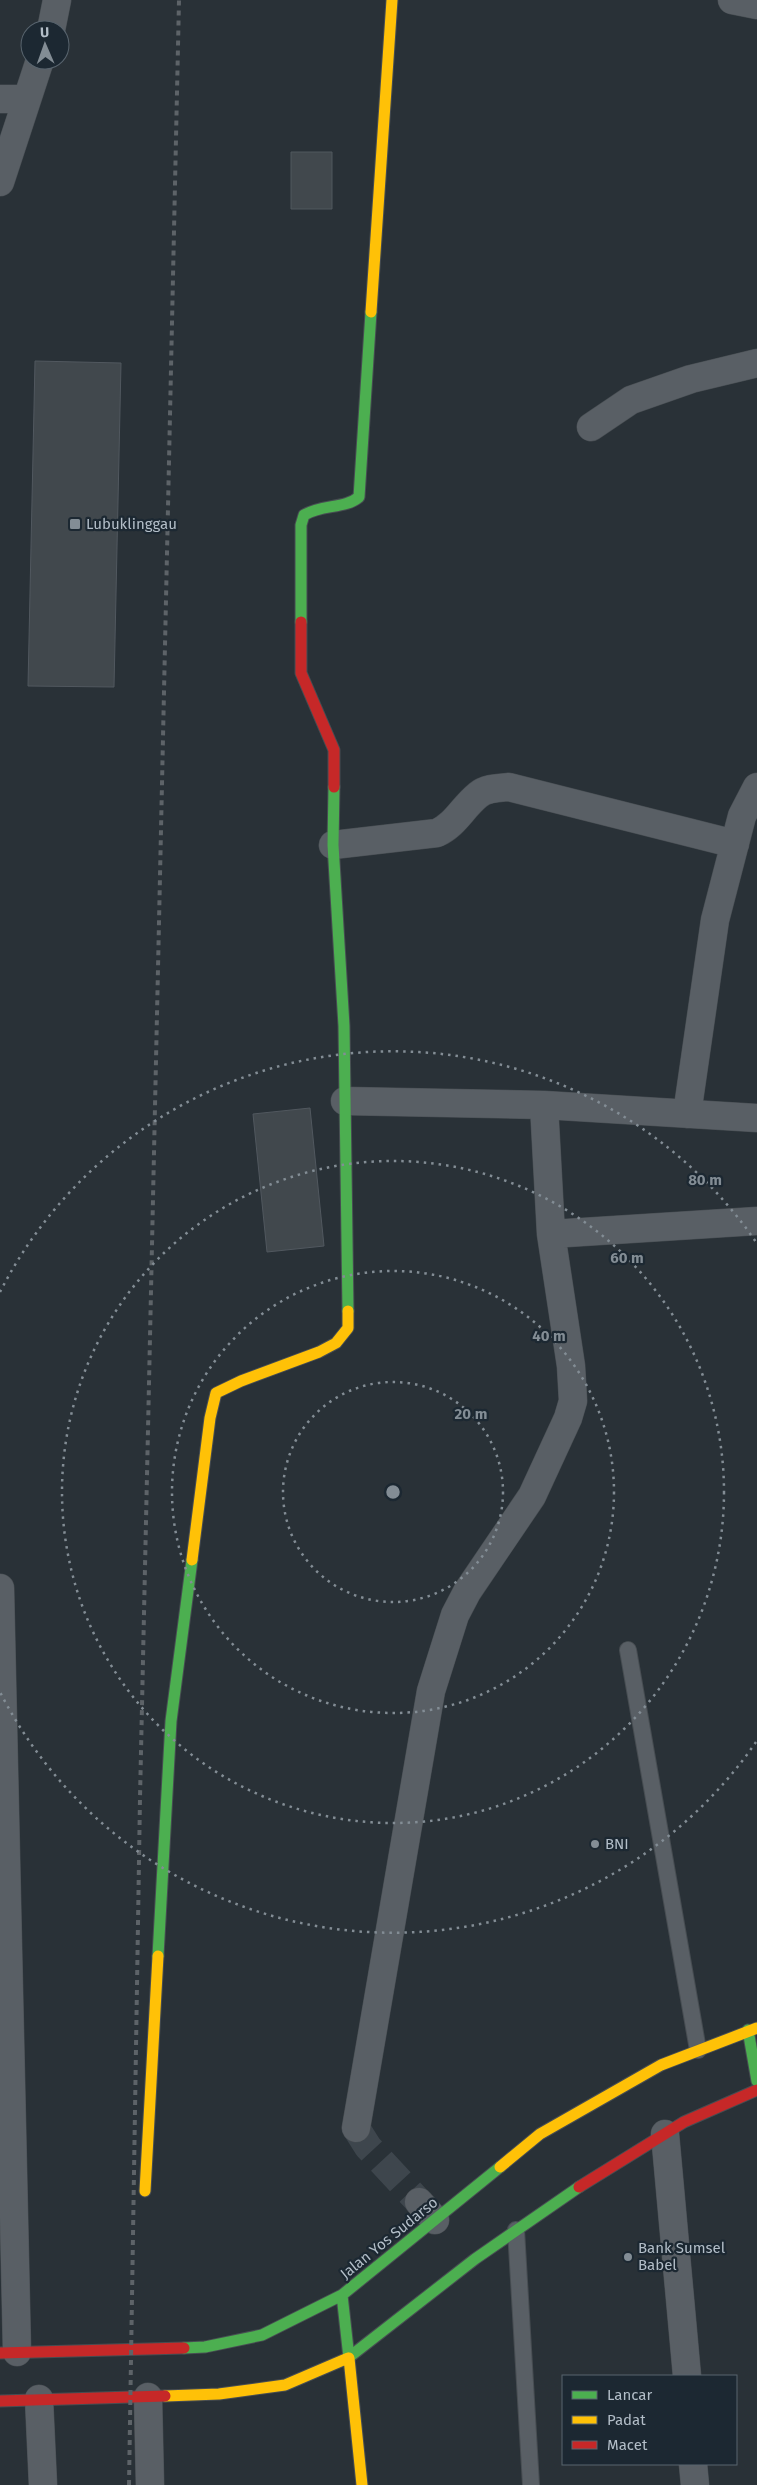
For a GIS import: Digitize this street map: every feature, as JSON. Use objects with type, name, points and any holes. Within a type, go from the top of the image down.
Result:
[{"type":"main road","points":[[146,2191],[171,1721],[210,1418],[216,1393],[240,1381],[319,1352],[336,1343],[348,1328],[344,1172],[346,1101],[344,1026],[333,845],[334,750],[301,672],[301,525],[304,515],[316,508],[352,504],[359,497],[392,0]]},
{"type":"main road","points":[[752,2029],[757,2081]]},
{"type":"main road","name":"Jalan Yos Sudarso","points":[[9,2352],[205,2347],[262,2335],[342,2295],[427,2211],[540,2134],[661,2065],[752,2029]]},
{"type":"main road","points":[[0,2401],[219,2394],[285,2385],[350,2358],[475,2258],[570,2192],[684,2122],[757,2090]]},
{"type":"main road","points":[[342,2295],[362,2485]]},
{"type":"street","points":[[52,20],[57,0]]},
{"type":"street","points":[[0,182],[13,99],[33,70]]},
{"type":"street","points":[[591,427],[631,400],[691,379],[757,363]]},
{"type":"street","points":[[333,845],[437,833],[449,827],[478,794],[490,789],[509,787],[735,844]]},
{"type":"street","points":[[687,1114],[715,920],[742,816],[757,787]]},
{"type":"street","points":[[346,1101],[544,1105],[757,1118]]},
{"type":"street","points":[[356,2128],[429,1701],[440,1659],[455,1615],[467,1592],[532,1496],[568,1418],[572,1401],[571,1366],[551,1234],[544,1105]]},
{"type":"street","points":[[551,1234],[757,1221]]},
{"type":"street","points":[[0,1588],[9,2352]]},
{"type":"street","points":[[665,2134],[687,2375]]},
{"type":"street","points":[[148,2397],[150,2485]]},
{"type":"street","points":[[39,2400],[43,2485]]},
{"type":"street","points":[[694,2465],[695,2485]]},
{"type":"lane","points":[[628,1650],[698,2050]]},
{"type":"lane","points":[[516,2230],[531,2485]]},
{"type":"building","points":[[291,152],[332,152],[332,209],[291,209]]},
{"type":"building","name":"Lubuklinggau","points":[[35,361],[121,363],[114,687],[28,686]]},
{"type":"building","points":[[310,1108],[324,1246],[267,1252],[253,1114]]},
{"type":"tunnel","points":[[356,2128],[368,2147],[419,2202]]},
{"type":"railway","points":[[129,2485],[140,1798],[179,0]]},
{"type":"traffic: fast","points":[[301,622],[301,525],[304,515],[318,509],[347,503],[359,497],[371,312]]},
{"type":"traffic: fast","points":[[334,787],[333,845],[344,1026],[348,1311]]},
{"type":"traffic: fast","points":[[158,1956],[171,1721],[192,1560]]},
{"type":"traffic: fast","points":[[748,2030],[757,2081]]},
{"type":"traffic: fast","points":[[184,2348],[205,2347],[262,2335],[342,2295],[500,2167]]},
{"type":"traffic: fast","points":[[348,2358],[475,2259],[579,2187]]},
{"type":"traffic: fast","points":[[342,2295],[349,2358]]},
{"type":"traffic: slow","points":[[371,312],[392,0]]},
{"type":"traffic: slow","points":[[192,1560],[210,1418],[216,1393],[241,1381],[319,1352],[336,1343],[348,1328],[348,1311]]},
{"type":"traffic: slow","points":[[145,2191],[158,1956]]},
{"type":"traffic: slow","points":[[500,2167],[540,2134],[661,2065],[757,2028]]},
{"type":"traffic: slow","points":[[165,2396],[219,2394],[285,2385],[348,2358]]},
{"type":"traffic: slow","points":[[349,2358],[362,2485]]},
{"type":"traffic: jam","points":[[301,622],[301,673],[334,750],[334,787]]},
{"type":"traffic: jam","points":[[579,2187],[684,2122],[757,2090]]},
{"type":"traffic: jam","points":[[0,2353],[184,2348]]},
{"type":"traffic: jam","points":[[0,2401],[165,2396]]},
{"type":"place","name":"Lubuklinggau","points":[[75,524]]},
{"type":"place","name":"BNI","points":[[595,1844]]},
{"type":"place","name":"Bank Sumsel Babel","points":[[628,2257]]}]
